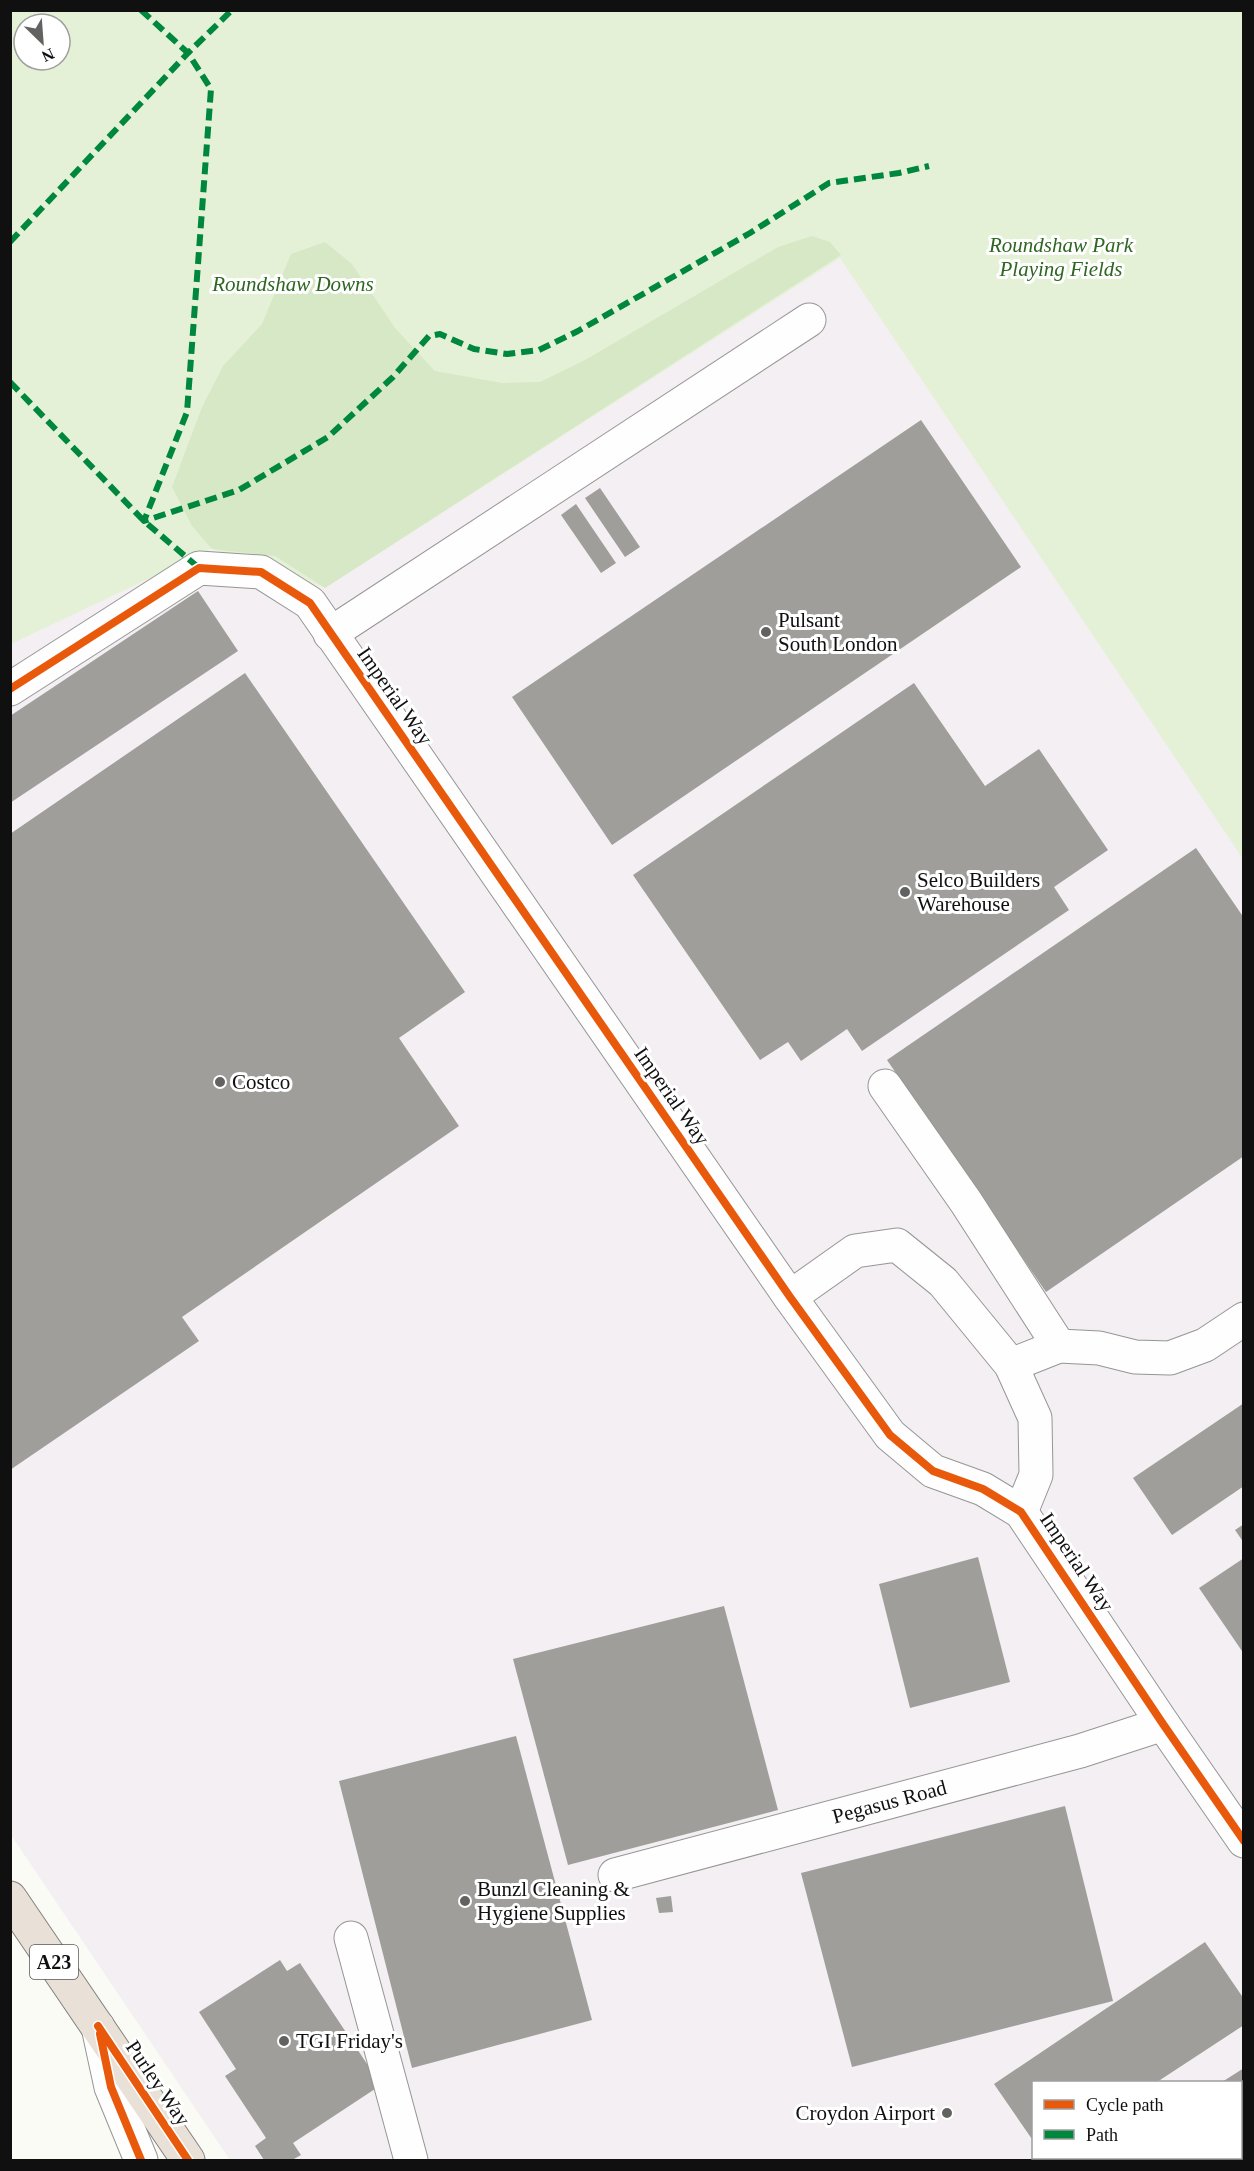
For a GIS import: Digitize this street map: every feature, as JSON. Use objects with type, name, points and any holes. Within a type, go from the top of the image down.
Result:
[{"type":"highway","name":"Purley Way","points":[[10,1898],[188,2160]]},
{"type":"street","points":[[330,634],[809,320]]},
{"type":"street","name":"Imperial Way","points":[[10,689],[199,568],[261,572],[310,603],[790,1297],[890,1435],[933,1471],[983,1488],[1022,1512],[1162,1724],[1244,1841]]},
{"type":"street","points":[[885,1086],[966,1203],[1059,1346]]},
{"type":"street","name":"Imperial Way","points":[[790,1297],[855,1251],[897,1245],[943,1282],[1011,1365],[1035,1418],[1036,1475],[1022,1512]]},
{"type":"street","points":[[1011,1365],[1059,1346],[1099,1348],[1135,1357],[1170,1358],[1205,1345],[1244,1319]]},
{"type":"street","name":"Pegasus Road","points":[[615,1875],[1080,1751],[1162,1724]]},
{"type":"street","points":[[351,1938],[411,2160]]},
{"type":"street","points":[[98,2026],[111,2087],[141,2160]]},
{"type":"shaded area","points":[[841,255],[1243,857],[1243,2160],[230,2160],[11,1835],[10,644]]},
{"type":"green space","name":"Roundshaw Downs","points":[[10,11],[1243,11],[1243,859],[840,258],[325,588],[212,549],[11,644]]},
{"type":"green space","points":[[812,236],[830,242],[841,255],[325,588],[275,556],[212,549],[192,526],[172,487],[202,407],[223,366],[262,324],[291,254],[325,242],[352,264],[395,328],[435,371],[502,383],[540,382],[585,360],[778,247]]},
{"type":"building","name":"Pulsant South London","points":[[921,420],[1021,567],[612,845],[512,697]]},
{"type":"building","points":[[600,488],[640,547],[625,557],[585,498]]},
{"type":"building","points":[[576,504],[616,563],[601,573],[561,515]]},
{"type":"building","points":[[198,591],[238,651],[10,803],[10,716]]},
{"type":"building","name":"Costco","points":[[245,673],[465,992],[399,1038],[459,1126],[182,1317],[199,1341],[10,1470],[10,834]]},
{"type":"building","points":[[914,683],[985,786],[1039,749],[1108,850],[1054,887],[1069,910],[862,1051],[847,1029],[801,1061],[788,1042],[760,1060],[633,875]]},
{"type":"building","points":[[1196,848],[1244,918],[1244,1156],[1046,1292],[887,1060]]},
{"type":"building","points":[[1244,1403],[1244,1486],[1172,1535],[1133,1478]]},
{"type":"building","points":[[1244,1524],[1244,1543],[1235,1530]]},
{"type":"building","points":[[978,1557],[1010,1682],[910,1708],[879,1584]]},
{"type":"building","points":[[1244,1558],[1244,1654],[1199,1588]]},
{"type":"building","points":[[724,1606],[778,1810],[568,1865],[513,1659]]},
{"type":"building","name":"Bunzl Cleaning & Hygiene Supplies","points":[[516,1736],[592,2020],[412,2068],[339,1781]]},
{"type":"building","points":[[1065,1806],[1113,2001],[852,2067],[801,1873]]},
{"type":"building","points":[[671,1896],[673,1912],[659,1913],[656,1898]]},
{"type":"building","points":[[1205,1942],[1244,1999],[1244,2025],[1159,2081],[1032,2081],[1032,2139],[994,2084]]},
{"type":"building","name":"TGI Friday's","points":[[280,1960],[287,1971],[300,1963],[381,2085],[293,2143],[301,2155],[292,2160],[264,2160],[255,2146],[266,2138],[225,2076],[236,2069],[199,2012]]},
{"type":"building","points":[[1244,2068],[1244,2160],[1104,2160],[1242,2159],[1242,2081],[1224,2081]]},
{"type":"marked path","points":[[141,10],[188,53],[211,89],[187,412],[144,521],[239,490],[328,437],[393,377],[429,336],[440,334],[474,349],[507,354],[539,350],[578,331],[750,233],[829,183],[899,173],[929,166]]},
{"type":"marked path","points":[[10,242],[188,53],[232,10]]},
{"type":"marked path","points":[[10,382],[144,521],[199,568]]},
{"type":"cycle path","points":[[10,689],[199,568],[261,572],[310,603],[790,1297],[890,1435],[933,1471],[983,1489],[1021,1512],[1244,1841]]},
{"type":"cycle path","points":[[98,2026],[188,2160]]},
{"type":"cycle path","points":[[100,2034],[111,2087],[141,2160]]},
{"type":"place","name":"Pulsant South London","points":[[766,632]]},
{"type":"place","name":"Selco Builders Warehouse","points":[[905,892]]},
{"type":"place","name":"Costco","points":[[220,1082]]},
{"type":"place","name":"Bunzl Cleaning & Hygiene Supplies","points":[[465,1901]]},
{"type":"place","name":"TGI Friday's","points":[[284,2041]]},
{"type":"place","name":"Croydon Airport","points":[[947,2113]]},
{"type":"park label","name":"Roundshaw Park Playing Fields","points":[[1061,257]]}]
